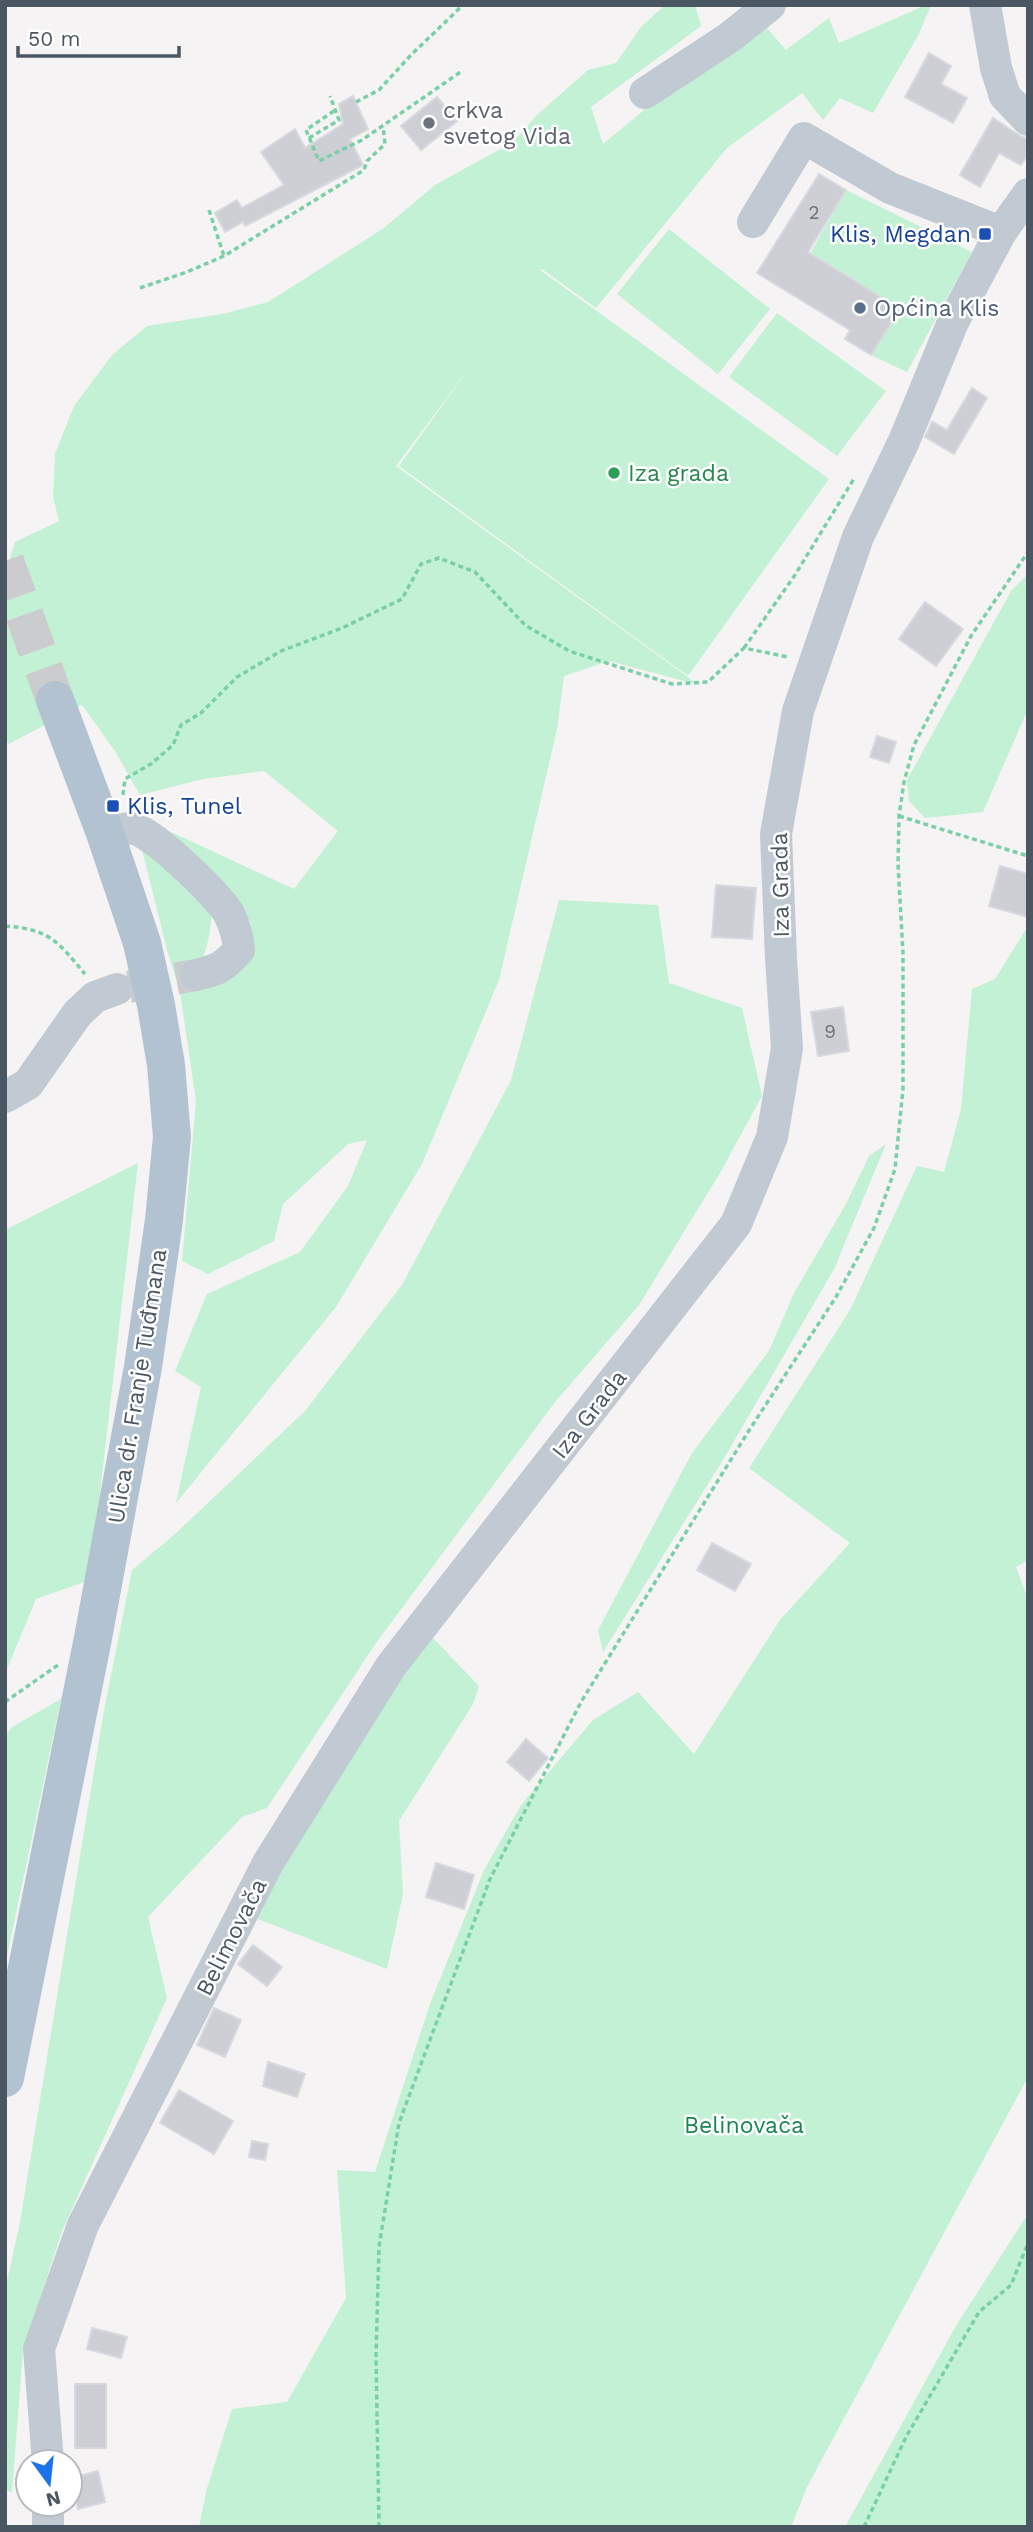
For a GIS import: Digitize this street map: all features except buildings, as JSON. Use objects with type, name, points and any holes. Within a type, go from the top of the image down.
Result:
[{"type":"main road","name":"Ulica dr. Franje Tuđmana","points":[[5,2078],[93,1639],[143,1367],[164,1220],[172,1137],[166,1065],[156,1005],[114,831],[55,701]]},
{"type":"street","points":[[645,93],[730,37],[770,5]]},
{"type":"street","points":[[985,5],[996,68],[1005,96],[1028,120]]},
{"type":"street","points":[[753,222],[804,138],[890,188],[1001,232]]},
{"type":"street","name":"Iza Grada","points":[[548,1466],[736,1224],[772,1137],[787,1048],[776,834],[798,711],[858,537],[904,441],[953,322],[1001,232],[1028,194]]},
{"type":"street","points":[[114,831],[135,829],[153,837],[206,887],[228,912],[238,935],[239,950],[227,965],[196,975]]},
{"type":"street","points":[[5,1097],[28,1084],[77,1014],[106,993]]},
{"type":"street","name":"Belimovača","points":[[47,2448],[39,2349],[83,2225],[268,1863],[391,1666],[548,1466]]},
{"type":"path","points":[[356,102],[379,90],[463,5]]},
{"type":"path","points":[[334,111],[306,130],[318,161],[362,140],[462,71]]},
{"type":"path","points":[[309,138],[339,120],[330,96]]},
{"type":"path","points":[[141,288],[224,256],[364,170],[367,161],[385,145],[383,126]]},
{"type":"path","points":[[209,210],[224,256]]},
{"type":"path","points":[[114,831],[125,779],[151,764],[173,745],[181,725],[201,713],[237,677],[281,651],[342,628],[402,599],[421,564],[439,558],[475,572],[525,625],[569,651],[672,684],[708,682],[744,648],[758,624],[795,575],[859,471]]},
{"type":"path","points":[[379,2527],[376,2356],[379,2247],[399,2123],[490,1879],[581,1702],[747,1432],[836,1297],[874,1228],[895,1169],[903,1075],[903,953],[898,864],[899,816],[904,782],[914,745],[971,636],[1028,552]]},
{"type":"path","points":[[744,648],[814,663]]},
{"type":"path","points":[[899,816],[1028,856]]},
{"type":"path","points":[[5,926],[30,928],[58,942],[94,984],[106,993]]},
{"type":"path","points":[[5,1702],[93,1639]]},
{"type":"path","points":[[864,2527],[906,2437],[979,2312],[1011,2285],[1028,2243]]},
{"type":"green space","points":[[665,5],[695,5],[701,26],[591,107],[603,144],[678,82],[767,28],[786,50],[829,18],[839,43],[931,5],[919,34],[873,113],[840,98],[823,120],[802,93],[727,148],[596,308],[540,270],[829,479],[688,676],[399,466],[472,364],[396,466],[699,685],[609,661],[564,676],[557,729],[499,980],[422,1164],[336,1307],[176,1503],[201,1387],[175,1371],[207,1294],[300,1252],[348,1186],[367,1140],[348,1144],[283,1204],[274,1241],[208,1274],[182,1261],[196,1101],[180,992],[142,850],[213,907],[209,937],[198,979],[244,951],[251,923],[171,832],[294,889],[338,831],[264,771],[203,779],[140,795],[115,751],[82,705],[9,744],[5,737],[5,573],[15,542],[59,521],[53,497],[55,454],[74,406],[112,355],[147,326],[222,314],[268,302],[384,228],[435,185],[513,142],[537,115],[588,70],[616,63],[641,27]]},
{"type":"green space","points":[[846,190],[972,252],[907,372],[871,355],[899,309],[810,254]]},
{"type":"green space","points":[[669,229],[770,309],[718,374],[617,294]]},
{"type":"green space","points":[[777,313],[886,391],[837,456],[729,377]]},
{"type":"green space","points":[[1028,574],[1028,716],[1025,716],[983,812],[925,818],[909,801],[907,780],[1011,591]]},
{"type":"green space","points":[[559,900],[658,905],[669,983],[742,1008],[762,1096],[720,1173],[639,1305],[555,1402],[376,1643],[267,1808],[242,1817],[148,1917],[167,1998],[62,2231],[23,2351],[12,2492],[5,2490],[5,2290],[20,2222],[104,1710],[132,1570],[174,1535],[305,1411],[402,1285],[511,1080]]},
{"type":"green space","name":"Belinovača","points":[[1028,926],[1028,1560],[1016,1567],[1028,1599],[1028,2077],[807,2487],[791,2527],[199,2527],[207,2488],[232,2409],[287,2402],[346,2298],[337,2170],[375,2172],[430,2004],[484,1870],[521,1805],[593,1720],[638,1692],[694,1754],[780,1620],[850,1543],[749,1468],[850,1310],[917,1166],[944,1172],[961,1109],[972,989],[995,979]]},
{"type":"green space","points":[[886,1144],[834,1269],[723,1460],[603,1652],[598,1630],[692,1453],[769,1351],[794,1293],[846,1204],[869,1156]]},
{"type":"green space","points":[[138,1163],[90,1580],[36,1599],[5,1674],[5,1230]]},
{"type":"green space","points":[[433,1638],[479,1686],[473,1704],[399,1821],[403,1894],[387,1969],[255,1918],[299,1841],[407,1670]]},
{"type":"green space","points":[[61,1699],[5,1966],[5,1736],[12,1727]]},
{"type":"green space","points":[[1028,2214],[1028,2527],[845,2527],[957,2324]]},
{"type":"tunnel","points":[[5,561],[55,700]]},
{"type":"tunnel","points":[[129,987],[196,975]]},
{"type":"place","name":"crkva svetog Vida","points":[[429,123]]},
{"type":"place","name":"Klis, Megdan","points":[[985,234]]},
{"type":"place","name":"Općina Klis","points":[[860,308]]},
{"type":"place","name":"Iza grada","points":[[614,473]]},
{"type":"place","name":"Klis, Tunel","points":[[113,806]]}]
